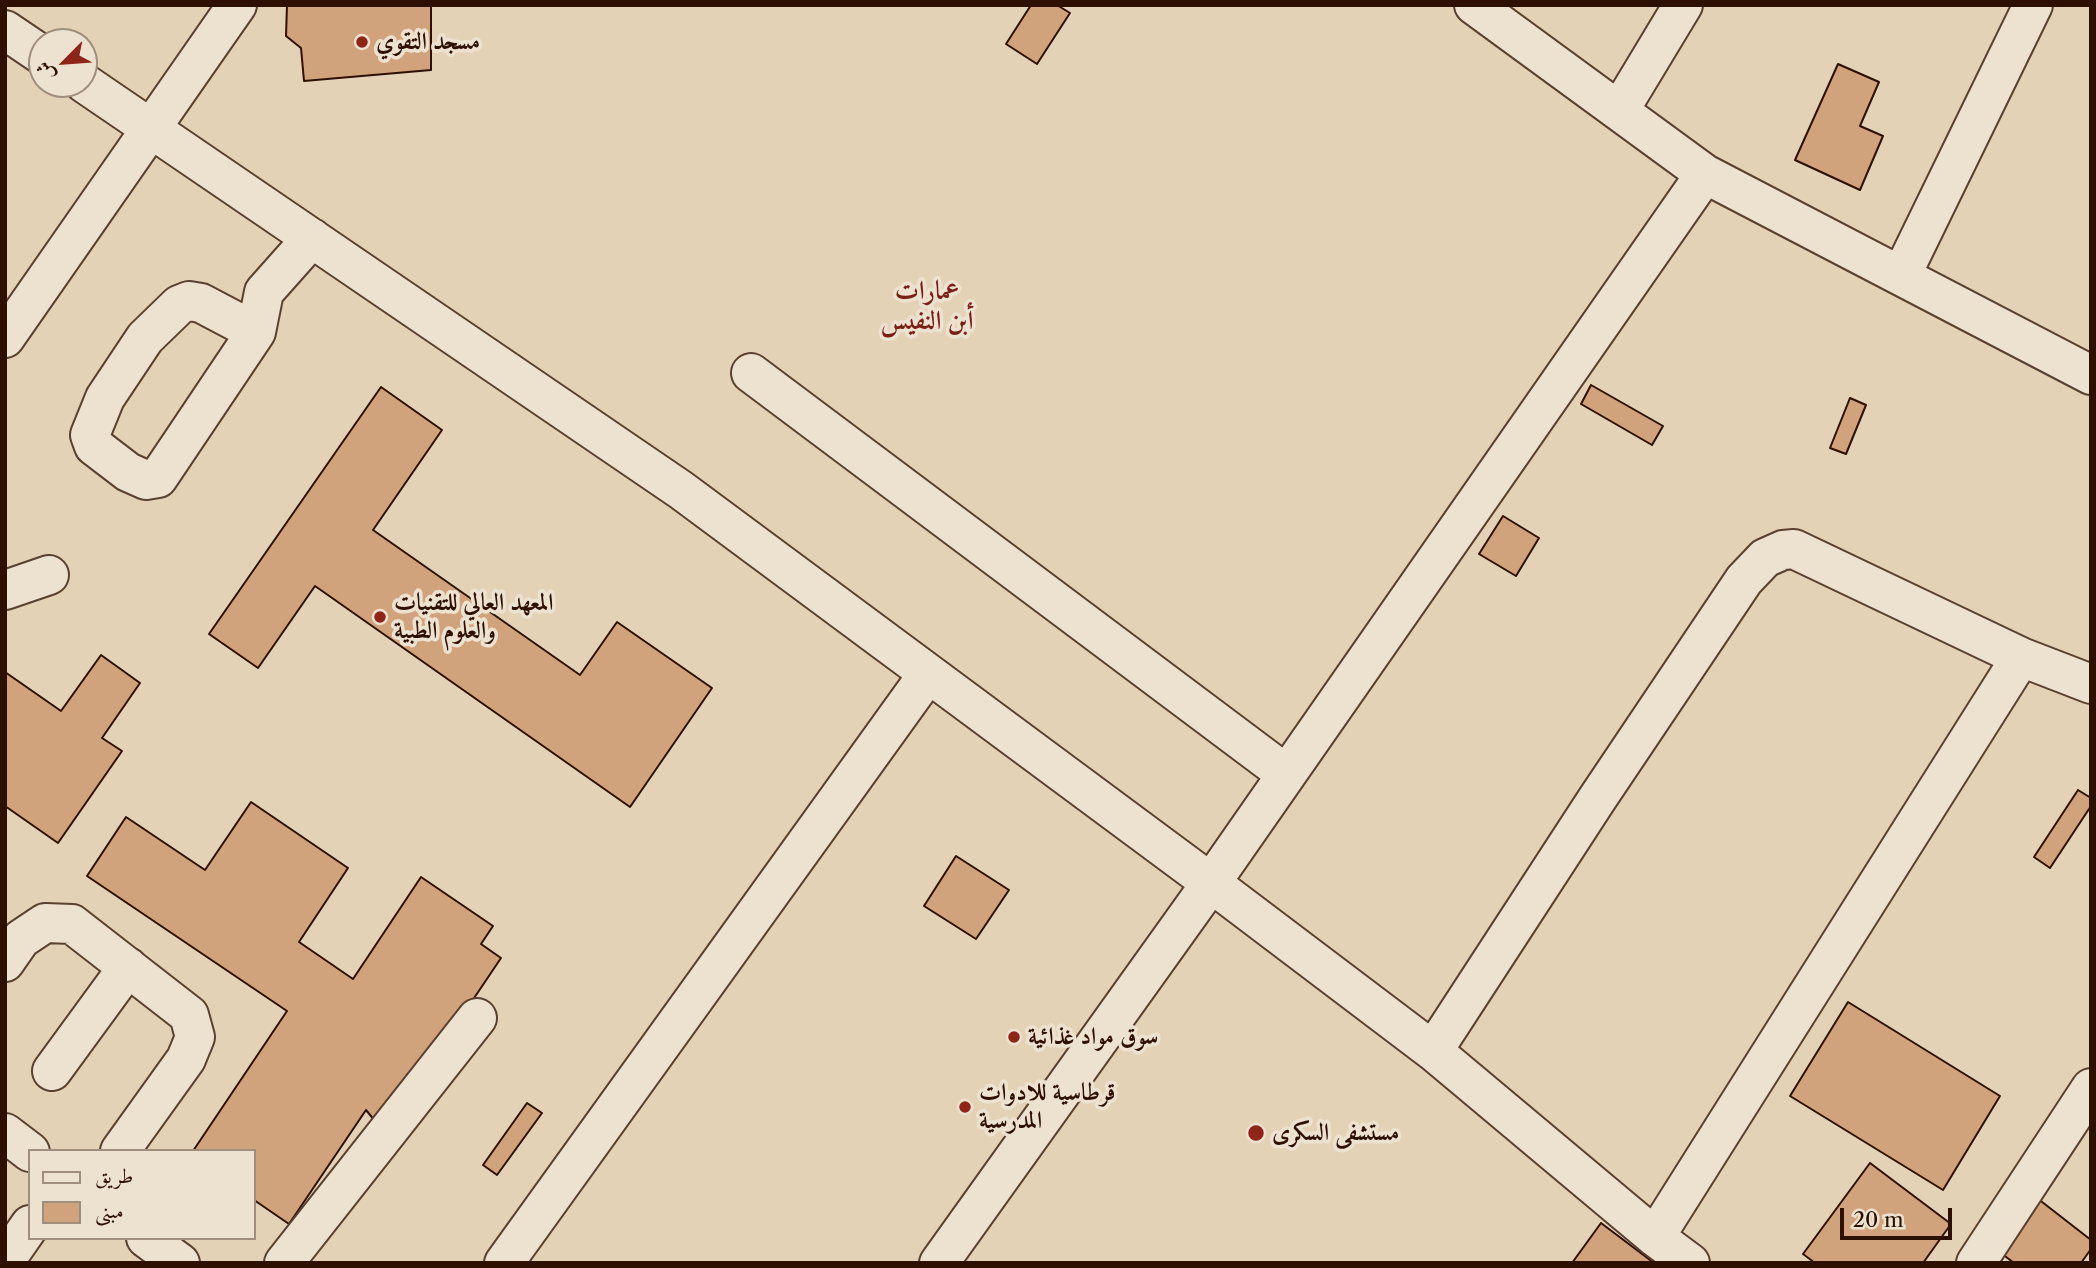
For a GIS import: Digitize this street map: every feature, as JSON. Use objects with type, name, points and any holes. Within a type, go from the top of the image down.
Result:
[{"type":"street","points":[[5,338],[237,5]]},
{"type":"street","points":[[1474,5],[1705,174],[2091,374]]},
{"type":"street","points":[[1619,111],[1683,5]]},
{"type":"street","points":[[1901,276],[2033,5]]},
{"type":"street","points":[[5,30],[28,46]]},
{"type":"street","points":[[98,92],[681,490],[1433,1051],[1655,1237],[1690,1263]]},
{"type":"street","points":[[939,1263],[1211,883],[1705,174]]},
{"type":"street","points":[[256,332],[201,303],[190,301],[178,305],[145,338],[105,398],[90,435],[94,446],[128,472],[146,480],[158,478],[256,332],[264,292],[312,238]]},
{"type":"street","points":[[751,373],[1286,774]]},
{"type":"street","points":[[1433,1051],[1744,580],[1773,553],[1794,549],[2021,657],[2091,684]]},
{"type":"street","points":[[5,590],[49,575]]},
{"type":"street","points":[[1655,1237],[2021,657]]},
{"type":"street","points":[[504,1263],[928,674]]},
{"type":"street","points":[[5,962],[21,939],[45,923],[72,924],[189,1015],[195,1037],[186,1059],[121,1149]]},
{"type":"street","points":[[52,1071],[128,967]]},
{"type":"street","points":[[284,1263],[477,1018]]},
{"type":"street","points":[[1976,1263],[2091,1088]]},
{"type":"street","points":[[5,1133],[28,1150]]},
{"type":"street","points":[[5,1261],[28,1228]]},
{"type":"street","points":[[149,1240],[180,1263]]},
{"type":"building","name":"مسجد التقوي","points":[[287,5],[431,5],[431,70],[304,81],[301,48],[286,36]]},
{"type":"building","points":[[1031,5],[1057,5],[1070,13],[1037,64],[1006,44]]},
{"type":"building","points":[[1838,64],[1879,82],[1860,126],[1883,136],[1860,190],[1795,160]]},
{"type":"building","points":[[1591,385],[1663,426],[1652,445],[1581,404]]},
{"type":"building","points":[[381,387],[442,430],[373,530],[580,675],[617,622],[712,688],[630,807],[315,586],[258,668],[209,634]]},
{"type":"building","points":[[1850,398],[1866,405],[1846,454],[1830,448]]},
{"type":"building","points":[[1503,516],[1539,538],[1516,576],[1479,554]]},
{"type":"building","points":[[101,655],[140,683],[102,738],[122,751],[58,843],[5,806],[5,672],[61,711]]},
{"type":"building","points":[[2078,790],[2091,798],[2091,806],[2050,868],[2034,857]]},
{"type":"building","points":[[251,802],[348,868],[299,942],[353,979],[421,877],[493,926],[481,944],[501,958],[384,1132],[366,1110],[289,1224],[256,1201],[256,1149],[194,1149],[287,1011],[87,876],[126,817],[205,870]]},
{"type":"building","points":[[956,856],[1009,890],[976,939],[924,906]]},
{"type":"building","points":[[1848,1002],[2000,1096],[1943,1190],[1790,1096]]},
{"type":"building","points":[[527,1103],[542,1113],[497,1175],[483,1165]]},
{"type":"building","points":[[1870,1163],[1951,1224],[1923,1263],[1815,1263],[1803,1254]]},
{"type":"building","points":[[2037,1198],[2091,1240],[2091,1249],[2081,1263],[2014,1263],[1997,1250]]},
{"type":"building","points":[[1601,1223],[1654,1263],[1572,1263]]},
{"type":"place","name":"مسجد التقوي","points":[[362,42]]},
{"type":"place","name":"المعهد العالي للتقنيات والعلوم الطبية","points":[[380,617]]},
{"type":"place","name":"سوق مواد غذائية","points":[[1014,1037]]},
{"type":"place","name":"قرطاسية للادوات المدرسية","points":[[965,1107]]},
{"type":"place","name":"مستشفى السكرى","points":[[1256,1133]]},
{"type":"district","name":"عمارات أبن النفيس","points":[[927,306]]}]
